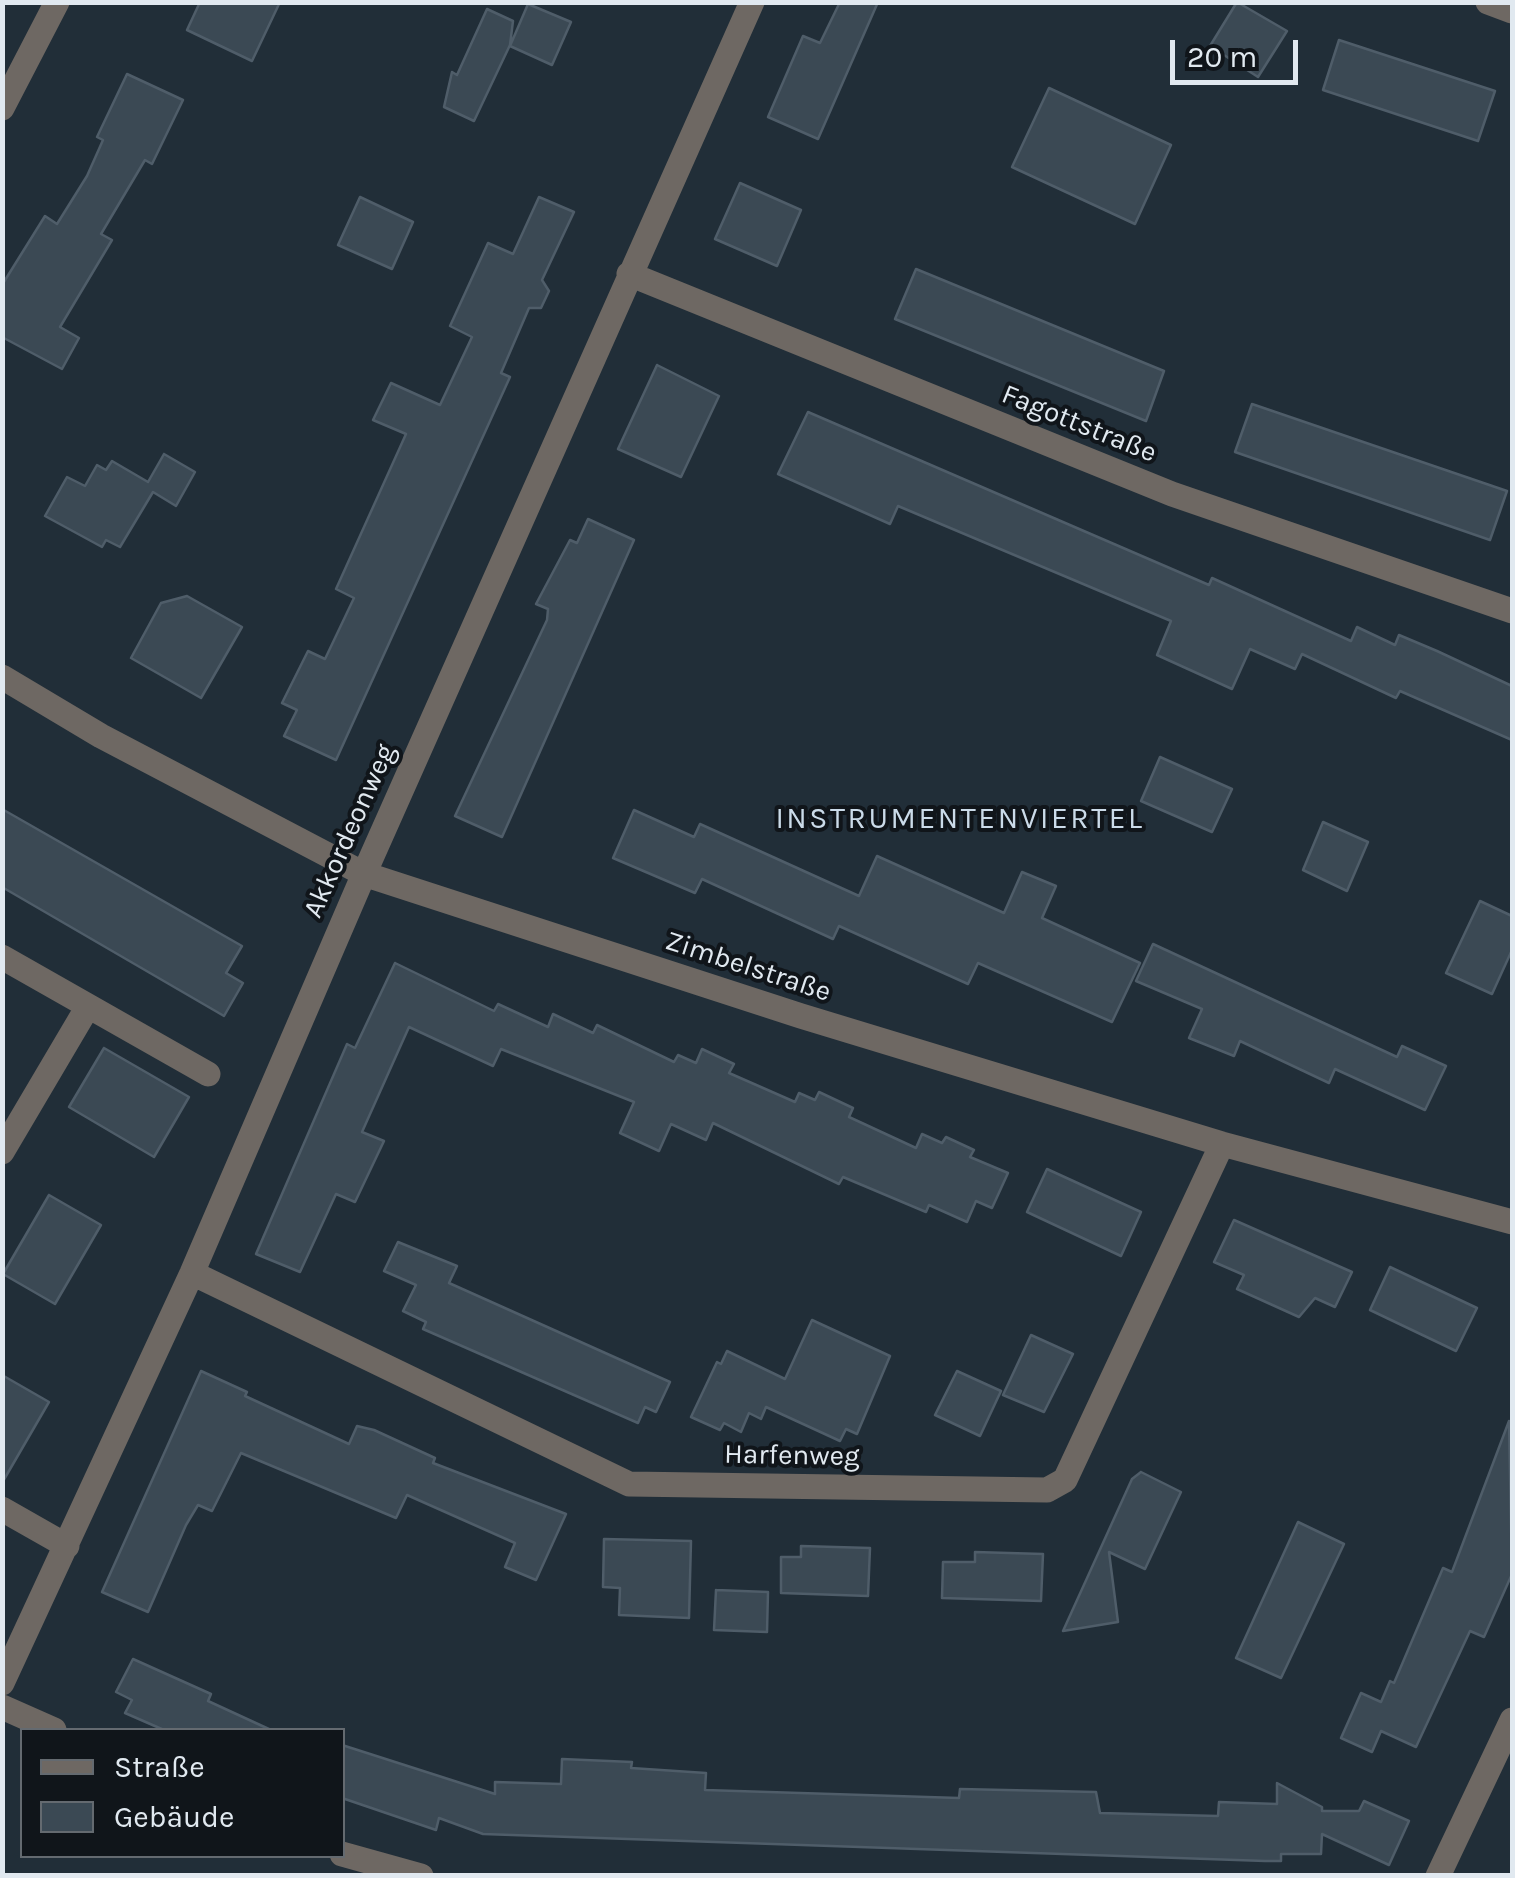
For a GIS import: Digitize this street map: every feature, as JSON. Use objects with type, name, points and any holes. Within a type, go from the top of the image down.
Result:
[{"type":"street","points":[[2,108],[58,2]]},
{"type":"street","name":"Akkordeonweg","points":[[2,1683],[192,1274],[364,874],[752,2]]},
{"type":"street","points":[[1488,2],[1512,11]]},
{"type":"street","name":"Fagottstraße","points":[[630,274],[1172,494],[1512,611]]},
{"type":"street","name":"Zimbelstraße","points":[[2,676],[101,736],[364,874],[801,1016],[1222,1144],[1512,1222]]},
{"type":"street","points":[[2,958],[208,1074]]},
{"type":"street","points":[[2,1152],[87,1008]]},
{"type":"street","name":"Harfenweg","points":[[192,1274],[630,1484],[1047,1490],[1065,1480],[1222,1144]]},
{"type":"street","points":[[2,1509],[67,1546]]},
{"type":"street","points":[[2,1707],[49,1728]]},
{"type":"street","points":[[1438,1876],[1512,1720]]},
{"type":"street","points":[[345,1855],[422,1876]]},
{"type":"building","points":[[200,2],[280,2],[252,61],[187,30]]},
{"type":"building","points":[[840,2],[878,2],[818,139],[768,117],[803,36],[820,43]]},
{"type":"building","points":[[1237,2],[1287,31],[1258,77],[1210,46]]},
{"type":"building","points":[[528,4],[571,22],[552,65],[510,46]]},
{"type":"building","points":[[487,9],[513,21],[510,45],[474,121],[444,107],[452,72],[457,75]]},
{"type":"building","points":[[1339,40],[1495,91],[1478,141],[1323,90]]},
{"type":"building","points":[[127,74],[183,100],[152,164],[145,160],[101,234],[112,240],[60,327],[79,338],[62,369],[2,337],[2,285],[45,216],[57,224],[87,176],[103,140],[97,137]]},
{"type":"building","points":[[1049,88],[1171,145],[1135,224],[1012,167]]},
{"type":"building","points":[[740,183],[801,210],[777,266],[715,239]]},
{"type":"building","points":[[360,197],[413,222],[392,269],[338,245]]},
{"type":"building","points":[[539,197],[574,212],[542,280],[549,291],[541,308],[529,308],[501,373],[510,377],[336,760],[284,736],[297,710],[282,703],[308,651],[325,659],[354,598],[336,589],[406,434],[373,420],[391,383],[440,405],[472,337],[450,326],[488,243],[513,254]]},
{"type":"building","points":[[916,269],[1164,371],[1146,421],[895,319]]},
{"type":"building","points":[[657,365],[719,396],[681,477],[618,449]]},
{"type":"building","points":[[1252,404],[1507,491],[1490,540],[1235,452]]},
{"type":"building","points":[[808,412],[1209,585],[1212,578],[1351,641],[1357,627],[1395,645],[1399,635],[1437,651],[1512,686],[1512,740],[1400,691],[1396,698],[1302,654],[1295,669],[1250,649],[1232,689],[1157,655],[1171,621],[898,506],[890,524],[778,474]]},
{"type":"building","points":[[164,454],[195,472],[176,506],[153,492],[120,547],[106,540],[102,547],[45,516],[67,477],[85,486],[97,465],[106,470],[112,461],[148,482]]},
{"type":"building","points":[[588,519],[634,540],[502,837],[455,816],[547,620],[548,609],[536,604],[570,540],[577,543]]},
{"type":"building","points":[[187,596],[242,627],[201,698],[131,658],[161,603]]},
{"type":"building","points":[[1160,757],[1232,789],[1212,832],[1141,801]]},
{"type":"building","points":[[2,809],[242,946],[226,973],[243,983],[224,1016],[2,887]]},
{"type":"building","points":[[634,810],[694,837],[700,824],[859,896],[877,856],[1004,913],[1022,872],[1056,886],[1042,918],[1140,963],[1112,1022],[978,963],[968,984],[839,926],[833,939],[702,879],[695,893],[613,858]]},
{"type":"building","points":[[1323,822],[1368,842],[1347,891],[1303,870]]},
{"type":"building","points":[[1480,901],[1512,916],[1512,950],[1492,994],[1446,973]]},
{"type":"building","points":[[1153,944],[1397,1057],[1402,1046],[1446,1066],[1425,1110],[1335,1069],[1329,1083],[1240,1041],[1234,1056],[1189,1038],[1202,1009],[1136,981]]},
{"type":"building","points":[[395,963],[494,1011],[498,1004],[548,1027],[553,1014],[593,1033],[597,1025],[674,1062],[678,1055],[696,1063],[702,1049],[734,1064],[729,1073],[795,1102],[799,1093],[815,1100],[819,1092],[853,1108],[849,1117],[916,1148],[922,1134],[942,1143],[946,1137],[974,1150],[970,1157],[1008,1173],[992,1208],[976,1201],[967,1222],[929,1205],[926,1212],[843,1177],[839,1184],[713,1123],[706,1140],[671,1124],[659,1151],[620,1133],[634,1102],[501,1049],[493,1066],[409,1027],[362,1132],[384,1141],[355,1202],[336,1194],[300,1272],[256,1254],[347,1044],[355,1048]]},
{"type":"building","points":[[104,1048],[189,1097],[154,1157],[69,1107]]},
{"type":"building","points":[[1047,1169],[1141,1212],[1121,1256],[1027,1212]]},
{"type":"building","points":[[49,1195],[101,1225],[55,1304],[3,1274]]},
{"type":"building","points":[[1234,1220],[1352,1272],[1335,1307],[1315,1298],[1299,1317],[1237,1289],[1244,1275],[1214,1262]]},
{"type":"building","points":[[398,1242],[457,1266],[449,1283],[670,1382],[656,1412],[645,1407],[638,1423],[423,1329],[426,1322],[403,1311],[416,1285],[384,1271]]},
{"type":"building","points":[[1390,1267],[1477,1308],[1456,1351],[1370,1310]]},
{"type":"building","points":[[812,1320],[890,1356],[857,1434],[846,1429],[840,1441],[766,1407],[761,1419],[749,1413],[741,1432],[724,1423],[720,1430],[691,1417],[717,1362],[721,1364],[727,1351],[785,1379]]},
{"type":"building","points":[[1031,1335],[1073,1354],[1044,1412],[1003,1395]]},
{"type":"building","points":[[201,1371],[349,1444],[357,1426],[374,1430],[435,1458],[433,1463],[566,1514],[536,1580],[505,1567],[515,1543],[407,1495],[396,1518],[241,1453],[212,1511],[198,1505],[186,1525],[148,1612],[102,1592]]},
{"type":"building","points":[[957,1371],[1001,1391],[980,1436],[935,1415]]},
{"type":"building","points":[[2,1375],[49,1402],[2,1483]]},
{"type":"building","points":[[1509,1421],[1512,1574],[1484,1637],[1470,1631],[1416,1747],[1381,1731],[1372,1752],[1341,1738],[1361,1693],[1381,1702],[1390,1681],[1394,1683],[1443,1568],[1452,1572]]},
{"type":"building","points":[[1141,1472],[1181,1492],[1145,1569],[1109,1552],[1118,1622],[1063,1631],[1132,1479]]},
{"type":"building","points":[[1298,1522],[1344,1544],[1281,1678],[1236,1658]]},
{"type":"building","points":[[604,1539],[691,1541],[689,1618],[619,1615],[620,1588],[603,1587]]},
{"type":"building","points":[[801,1546],[870,1548],[868,1596],[781,1593],[781,1557],[801,1557]]},
{"type":"building","points":[[975,1552],[1043,1554],[1041,1601],[942,1598],[943,1562],[975,1562]]},
{"type":"building","points":[[716,1590],[768,1592],[767,1632],[714,1630]]},
{"type":"building","points":[[133,1659],[211,1694],[208,1701],[267,1728],[159,1728],[125,1713],[132,1700],[116,1692]]},
{"type":"building","points":[[345,1746],[495,1794],[495,1782],[561,1784],[562,1759],[632,1762],[631,1768],[706,1773],[705,1790],[959,1798],[960,1789],[1096,1792],[1100,1813],[1218,1816],[1219,1802],[1277,1804],[1277,1783],[1322,1807],[1322,1811],[1359,1811],[1364,1801],[1409,1821],[1389,1865],[1322,1834],[1321,1854],[1281,1854],[1281,1861],[1265,1861],[483,1834],[439,1818],[436,1830],[345,1799]]},
{"type":"district","name":"INSTRUMENTENVIERTEL","points":[[960,819]]}]
